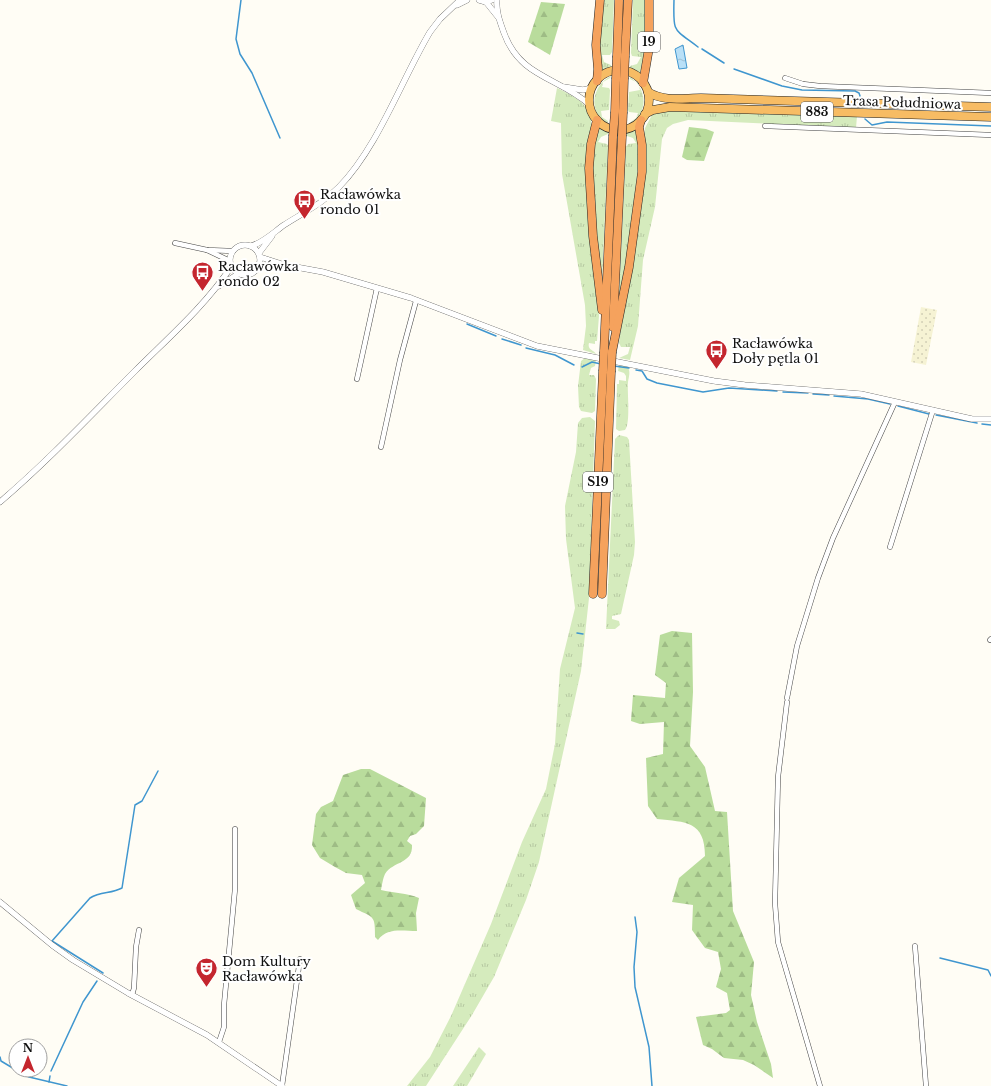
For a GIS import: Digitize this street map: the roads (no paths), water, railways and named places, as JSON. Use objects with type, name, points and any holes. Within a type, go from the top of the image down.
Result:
[{"type":"highway","points":[[600,0],[596,45],[598,69],[590,105],[597,120],[591,144],[589,168],[593,236],[605,330]]},
{"type":"highway","name":"S19","points":[[598,594],[607,371],[622,136],[619,112],[621,56],[619,0]]},
{"type":"highway","name":"S19","points":[[621,56],[628,0]]},
{"type":"highway","name":"19","points":[[643,82],[649,48],[649,0]]},
{"type":"highway","points":[[595,84],[605,74],[619,71],[632,74],[643,82],[648,92],[648,103],[639,127],[642,145],[642,172],[629,267],[608,352]]},
{"type":"highway","name":"Trasa Południowa","points":[[648,92],[660,98],[668,99],[701,98],[991,107]]},
{"type":"highway","name":"Trasa Południowa","points":[[643,117],[657,109],[670,107],[991,117]]},
{"type":"highway","name":"S19","points":[[608,352],[605,330],[613,136],[619,112]]},
{"type":"highway","name":"883","points":[[597,120],[606,127],[617,130],[628,128],[643,117]]},
{"type":"street","points":[[175,243],[207,250],[233,251],[240,246],[251,246],[273,235],[330,195],[356,168],[430,32],[440,19],[460,0]]},
{"type":"street","points":[[455,6],[467,0]]},
{"type":"street","points":[[480,0],[486,2],[498,17]]},
{"type":"street","points":[[486,2],[492,0]]},
{"type":"street","points":[[496,0],[498,17],[507,42],[520,61],[539,76],[564,87],[590,105]]},
{"type":"street","points":[[785,78],[803,84],[820,86],[991,93]]},
{"type":"street","points":[[564,87],[583,90],[595,84]]},
{"type":"street","points":[[765,126],[991,135]]},
{"type":"street","points":[[219,286],[238,274],[248,275],[256,270],[259,266],[260,256],[273,235]]},
{"type":"street","points":[[251,246],[260,256],[285,265],[323,272],[377,288],[416,301],[523,342],[559,351],[709,380],[745,385],[849,392],[972,419],[991,420]]},
{"type":"street","points":[[207,250],[230,261]]},
{"type":"street","points":[[233,251],[230,261],[232,267],[238,274]]},
{"type":"street","points":[[259,266],[285,265]]},
{"type":"street","points":[[0,502],[44,462],[219,286],[232,267]]},
{"type":"street","points":[[357,379],[377,288]]},
{"type":"street","points":[[381,447],[400,360],[416,301]]},
{"type":"street","points":[[820,1086],[778,942],[775,903],[778,777],[787,700],[797,646],[818,578],[833,538],[895,402]]},
{"type":"street","points":[[890,547],[933,410]]},
{"type":"street","points":[[219,1042],[225,1020],[224,1005],[234,889],[235,829]]},
{"type":"street","points":[[0,902],[52,945],[73,960],[132,995],[219,1042],[282,1086],[300,959]]},
{"type":"street","points":[[132,995],[134,988],[136,947],[139,930]]},
{"type":"street","points":[[914,946],[926,1086]]},
{"type":"water","points":[[683,45],[687,68],[679,69],[675,49]]},
{"type":"waterway","points":[[241,0],[236,39],[240,54],[252,73],[280,138]]},
{"type":"waterway","points":[[674,0],[674,19],[676,29],[698,47]]},
{"type":"waterway","points":[[702,49],[724,63]]},
{"type":"waterway","points":[[734,69],[782,86],[802,90],[855,91],[859,93],[860,96]]},
{"type":"waterway","points":[[865,119],[872,125],[887,122],[991,126]]},
{"type":"waterway","points":[[467,324],[496,336]]},
{"type":"waterway","points":[[502,339],[521,345]]},
{"type":"waterway","points":[[526,348],[555,355],[574,365]]},
{"type":"waterway","points":[[582,367],[592,362],[601,364]]},
{"type":"waterway","points":[[614,366],[629,368]]},
{"type":"waterway","points":[[636,370],[642,371],[647,379],[657,383],[703,392],[729,388],[777,391]]},
{"type":"waterway","points":[[783,392],[808,393]]},
{"type":"waterway","points":[[813,394],[829,395]]},
{"type":"waterway","points":[[834,396],[868,399],[890,404]]},
{"type":"waterway","points":[[898,406],[929,414]]},
{"type":"waterway","points":[[936,415],[977,423]]},
{"type":"waterway","points":[[982,424],[991,425]]},
{"type":"waterway","points":[[577,633],[583,634]]},
{"type":"waterway","points":[[103,973],[52,941],[90,898],[98,894],[122,888],[135,805],[142,801],[158,771]]},
{"type":"waterway","points":[[635,917],[637,932],[634,967],[635,987],[649,1047],[652,1086]]},
{"type":"waterway","points":[[940,958],[988,970],[991,976]]},
{"type":"waterway","points":[[51,1071],[83,1002],[97,981]]},
{"type":"waterway","points":[[0,1057],[1,1061],[8,1065]]},
{"type":"waterway","points":[[49,1082],[50,1076]]},
{"type":"waterway","points":[[33,1078],[67,1086]]},
{"type":"place","name":"Racławówka rondo 01","points":[[305,220]]},
{"type":"place","name":"Racławówka rondo 02","points":[[202,292]]},
{"type":"place","name":"Racławówka Doły pętla 01","points":[[717,370]]},
{"type":"place","name":"Dom Kultury Racławówka","points":[[207,988]]}]
